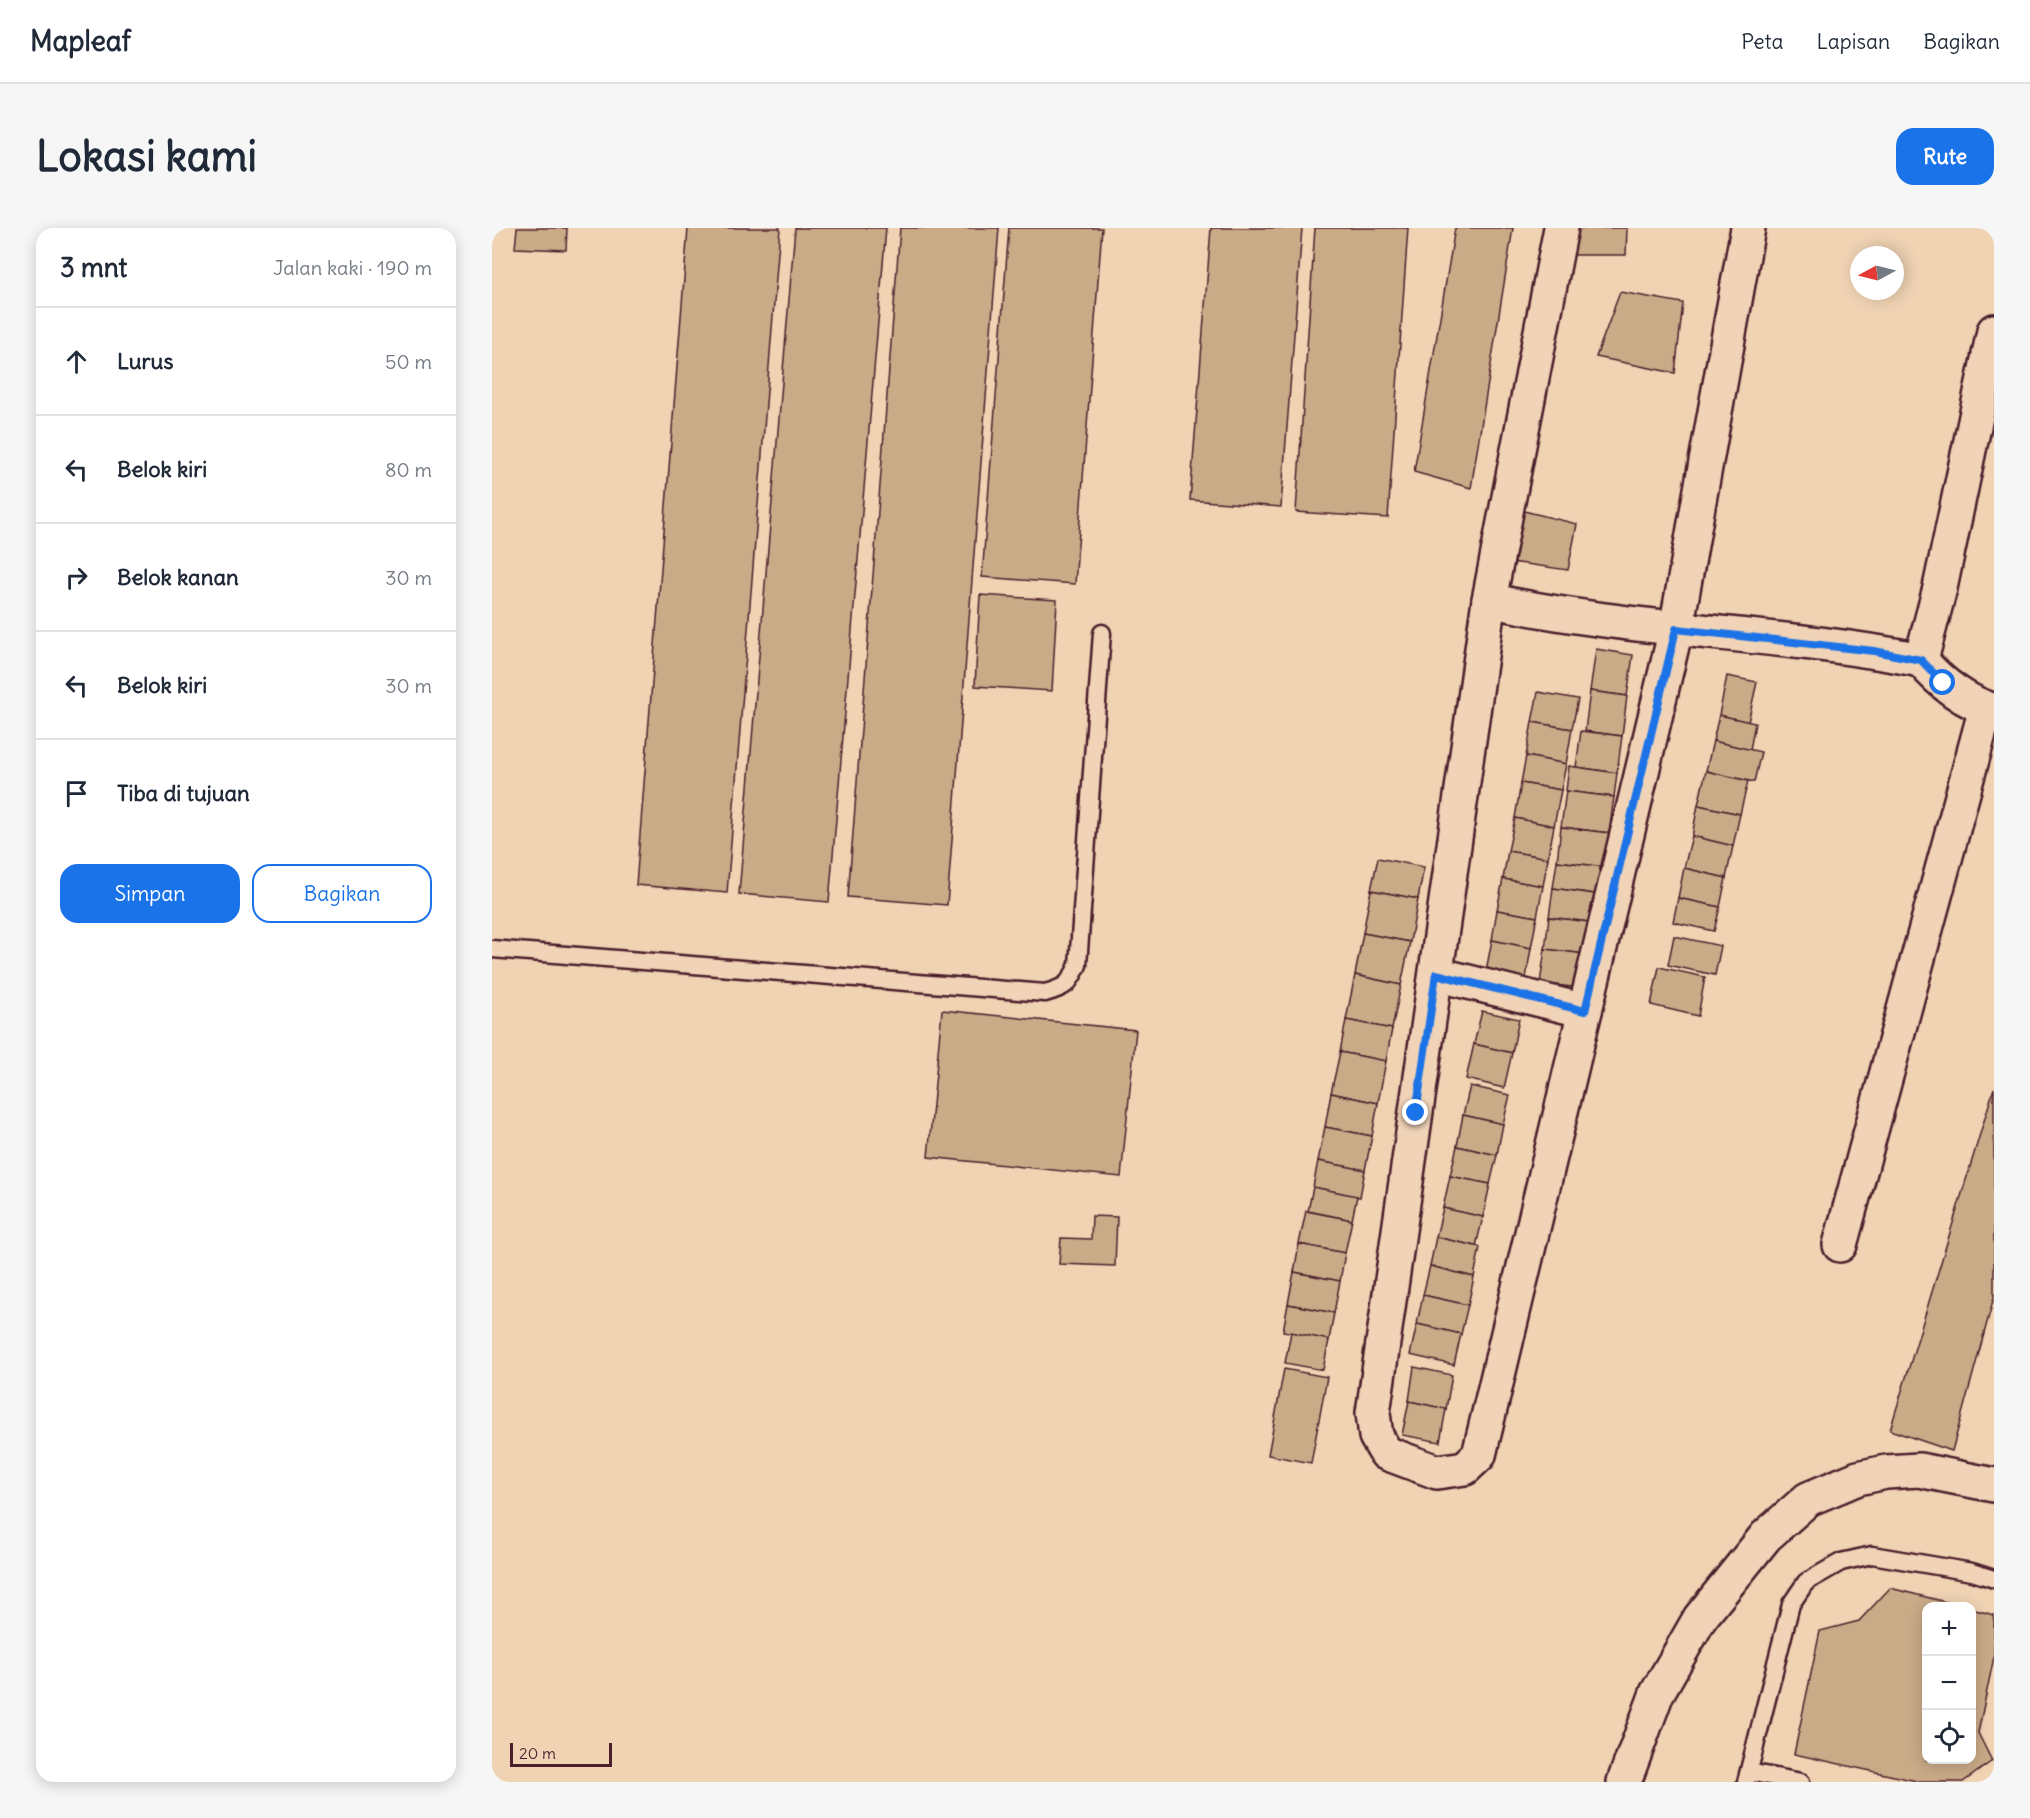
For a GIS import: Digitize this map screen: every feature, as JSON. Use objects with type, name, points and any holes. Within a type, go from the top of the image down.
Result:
[{"type":"street","points":[[1562,228],[1490,600],[1373,1413],[1376,1436],[1386,1453],[1437,1472],[1465,1468],[1479,1455],[1676,629],[1748,228]]},
{"type":"street","points":[[1921,660],[1940,588],[1994,331]]},
{"type":"street","points":[[1490,600],[1528,608],[1676,629],[1874,651],[1921,660],[1953,691],[1990,709],[1840,1245]]},
{"type":"street","points":[[1436,974],[1585,1011]]},
{"type":"street","points":[[1624,1782],[1657,1693],[1700,1618],[1766,1536],[1808,1499],[1858,1478],[1886,1472],[1919,1470],[1994,1485]]},
{"type":"lane","points":[[492,949],[1045,993],[1060,989],[1069,983],[1078,965],[1102,633]]},
{"type":"lane","points":[[1801,1782],[1747,1777],[1791,1605],[1806,1582],[1841,1562],[1872,1556],[1972,1572],[1994,1579]]},
{"type":"building","points":[[517,228],[567,228],[566,250],[515,248]]},
{"type":"building","points":[[688,228],[780,228],[727,893],[636,885]]},
{"type":"building","points":[[795,228],[886,228],[829,902],[739,894]]},
{"type":"building","points":[[900,228],[999,228],[947,905],[848,897]]},
{"type":"building","points":[[1009,228],[1102,228],[1075,584],[982,577]]},
{"type":"building","points":[[1211,228],[1302,228],[1281,507],[1190,500]]},
{"type":"building","points":[[1315,228],[1408,228],[1388,518],[1296,512]]},
{"type":"building","points":[[1455,228],[1513,228],[1471,488],[1414,472]]},
{"type":"building","points":[[1576,228],[1627,228],[1626,255],[1574,255]]},
{"type":"building","points":[[1620,292],[1683,303],[1675,373],[1596,357]]},
{"type":"building","points":[[1524,511],[1577,524],[1568,570],[1511,562]]},
{"type":"building","points":[[980,595],[1057,600],[1052,691],[975,686]]},
{"type":"building","points":[[1596,649],[1633,655],[1627,696],[1590,691]]},
{"type":"building","points":[[1727,676],[1757,682],[1748,722],[1719,715]]},
{"type":"building","points":[[1590,691],[1627,696],[1622,736],[1585,731]]},
{"type":"building","points":[[1538,692],[1578,699],[1572,729],[1532,722]]},
{"type":"building","points":[[1719,715],[1755,723],[1750,750],[1713,741]]},
{"type":"building","points":[[1532,722],[1572,729],[1566,764],[1526,756]]},
{"type":"building","points":[[1581,731],[1622,736],[1617,773],[1576,767]]},
{"type":"building","points":[[1713,741],[1761,752],[1754,782],[1706,771]]},
{"type":"building","points":[[1526,756],[1566,764],[1561,790],[1521,783]]},
{"type":"building","points":[[1569,766],[1617,773],[1614,797],[1566,791]]},
{"type":"building","points":[[1706,771],[1748,781],[1740,814],[1698,805]]},
{"type":"building","points":[[1521,783],[1561,790],[1554,826],[1515,818]]},
{"type":"building","points":[[1566,791],[1614,797],[1609,833],[1561,827]]},
{"type":"building","points":[[1698,805],[1740,814],[1733,846],[1692,836]]},
{"type":"building","points":[[1515,818],[1554,826],[1548,858],[1508,851]]},
{"type":"building","points":[[1561,827],[1609,833],[1605,867],[1557,861]]},
{"type":"building","points":[[1692,836],[1733,846],[1726,878],[1684,868]]},
{"type":"building","points":[[1508,851],[1548,858],[1543,886],[1503,879]]},
{"type":"building","points":[[1378,858],[1424,867],[1418,899],[1371,890]]},
{"type":"building","points":[[1557,861],[1605,867],[1601,895],[1553,888]]},
{"type":"building","points":[[1684,868],[1726,878],[1720,907],[1678,898]]},
{"type":"building","points":[[1503,879],[1543,886],[1537,917],[1497,910]]},
{"type":"building","points":[[1553,888],[1601,895],[1597,923],[1549,917]]},
{"type":"building","points":[[1371,890],[1418,899],[1410,942],[1363,933]]},
{"type":"building","points":[[1678,898],[1720,907],[1714,931],[1673,922]]},
{"type":"building","points":[[1497,910],[1537,917],[1531,948],[1492,940]]},
{"type":"building","points":[[1549,917],[1597,923],[1593,955],[1545,949]]},
{"type":"building","points":[[1363,933],[1410,942],[1401,985],[1355,975]]},
{"type":"building","points":[[1674,936],[1721,946],[1715,975],[1668,965]]},
{"type":"building","points":[[1492,940],[1531,948],[1525,984],[1485,976]]},
{"type":"building","points":[[1545,949],[1593,955],[1588,989],[1540,983]]},
{"type":"building","points":[[1659,967],[1705,977],[1698,1016],[1651,1005]]},
{"type":"building","points":[[1355,975],[1401,985],[1392,1029],[1346,1020]]},
{"type":"building","points":[[942,1010],[1136,1030],[1121,1177],[928,1157]]},
{"type":"building","points":[[1482,1011],[1519,1019],[1512,1053],[1474,1044]]},
{"type":"building","points":[[1346,1020],[1392,1029],[1386,1061],[1340,1052]]},
{"type":"building","points":[[1474,1044],[1512,1053],[1504,1088],[1466,1079]]},
{"type":"building","points":[[1340,1052],[1386,1061],[1378,1103],[1331,1093]]},
{"type":"building","points":[[1470,1086],[1510,1095],[1503,1124],[1463,1115]]},
{"type":"building","points":[[1994,1088],[1994,1297],[1952,1451],[1890,1430]]},
{"type":"building","points":[[1331,1093],[1378,1103],[1372,1136],[1325,1127]]},
{"type":"building","points":[[1463,1115],[1503,1124],[1497,1155],[1457,1146]]},
{"type":"building","points":[[1325,1127],[1372,1136],[1365,1170],[1318,1161]]},
{"type":"building","points":[[1457,1146],[1497,1155],[1490,1184],[1450,1176]]},
{"type":"building","points":[[1318,1161],[1365,1170],[1360,1197],[1313,1187]]},
{"type":"building","points":[[1450,1176],[1490,1184],[1483,1217],[1443,1208]]},
{"type":"building","points":[[1313,1187],[1357,1196],[1352,1220],[1308,1211]]},
{"type":"building","points":[[1443,1208],[1483,1217],[1476,1246],[1436,1237]]},
{"type":"building","points":[[1306,1211],[1352,1220],[1345,1253],[1299,1244]]},
{"type":"building","points":[[1092,1216],[1117,1217],[1115,1266],[1059,1264],[1061,1238],[1091,1239]]},
{"type":"building","points":[[1436,1237],[1480,1247],[1474,1277],[1430,1266]]},
{"type":"building","points":[[1299,1244],[1345,1253],[1340,1281],[1294,1272]]},
{"type":"building","points":[[1430,1266],[1474,1277],[1468,1305],[1423,1295]]},
{"type":"building","points":[[1294,1272],[1340,1281],[1334,1313],[1288,1304]]},
{"type":"building","points":[[1423,1295],[1468,1305],[1461,1334],[1417,1324]]},
{"type":"building","points":[[1288,1304],[1334,1313],[1329,1340],[1283,1331]]},
{"type":"building","points":[[1417,1324],[1461,1334],[1454,1365],[1410,1355]]},
{"type":"building","points":[[1291,1332],[1329,1340],[1323,1370],[1285,1363]]},
{"type":"building","points":[[1414,1367],[1452,1375],[1446,1409],[1409,1401]]},
{"type":"building","points":[[1284,1369],[1327,1377],[1311,1463],[1268,1455]]},
{"type":"building","points":[[1409,1401],[1446,1409],[1440,1442],[1402,1435]]},
{"type":"building","points":[[1890,1588],[1946,1602],[1922,1602],[1922,1764],[1976,1764],[1976,1610],[1994,1615],[1994,1657],[1978,1733],[1992,1761],[1963,1782],[1921,1782],[1794,1754],[1820,1631],[1859,1621]]},
{"type":"route","points":[[1416,1113],[1436,974],[1585,1011],[1676,629],[1874,651],[1921,660],[1943,683]]}]
